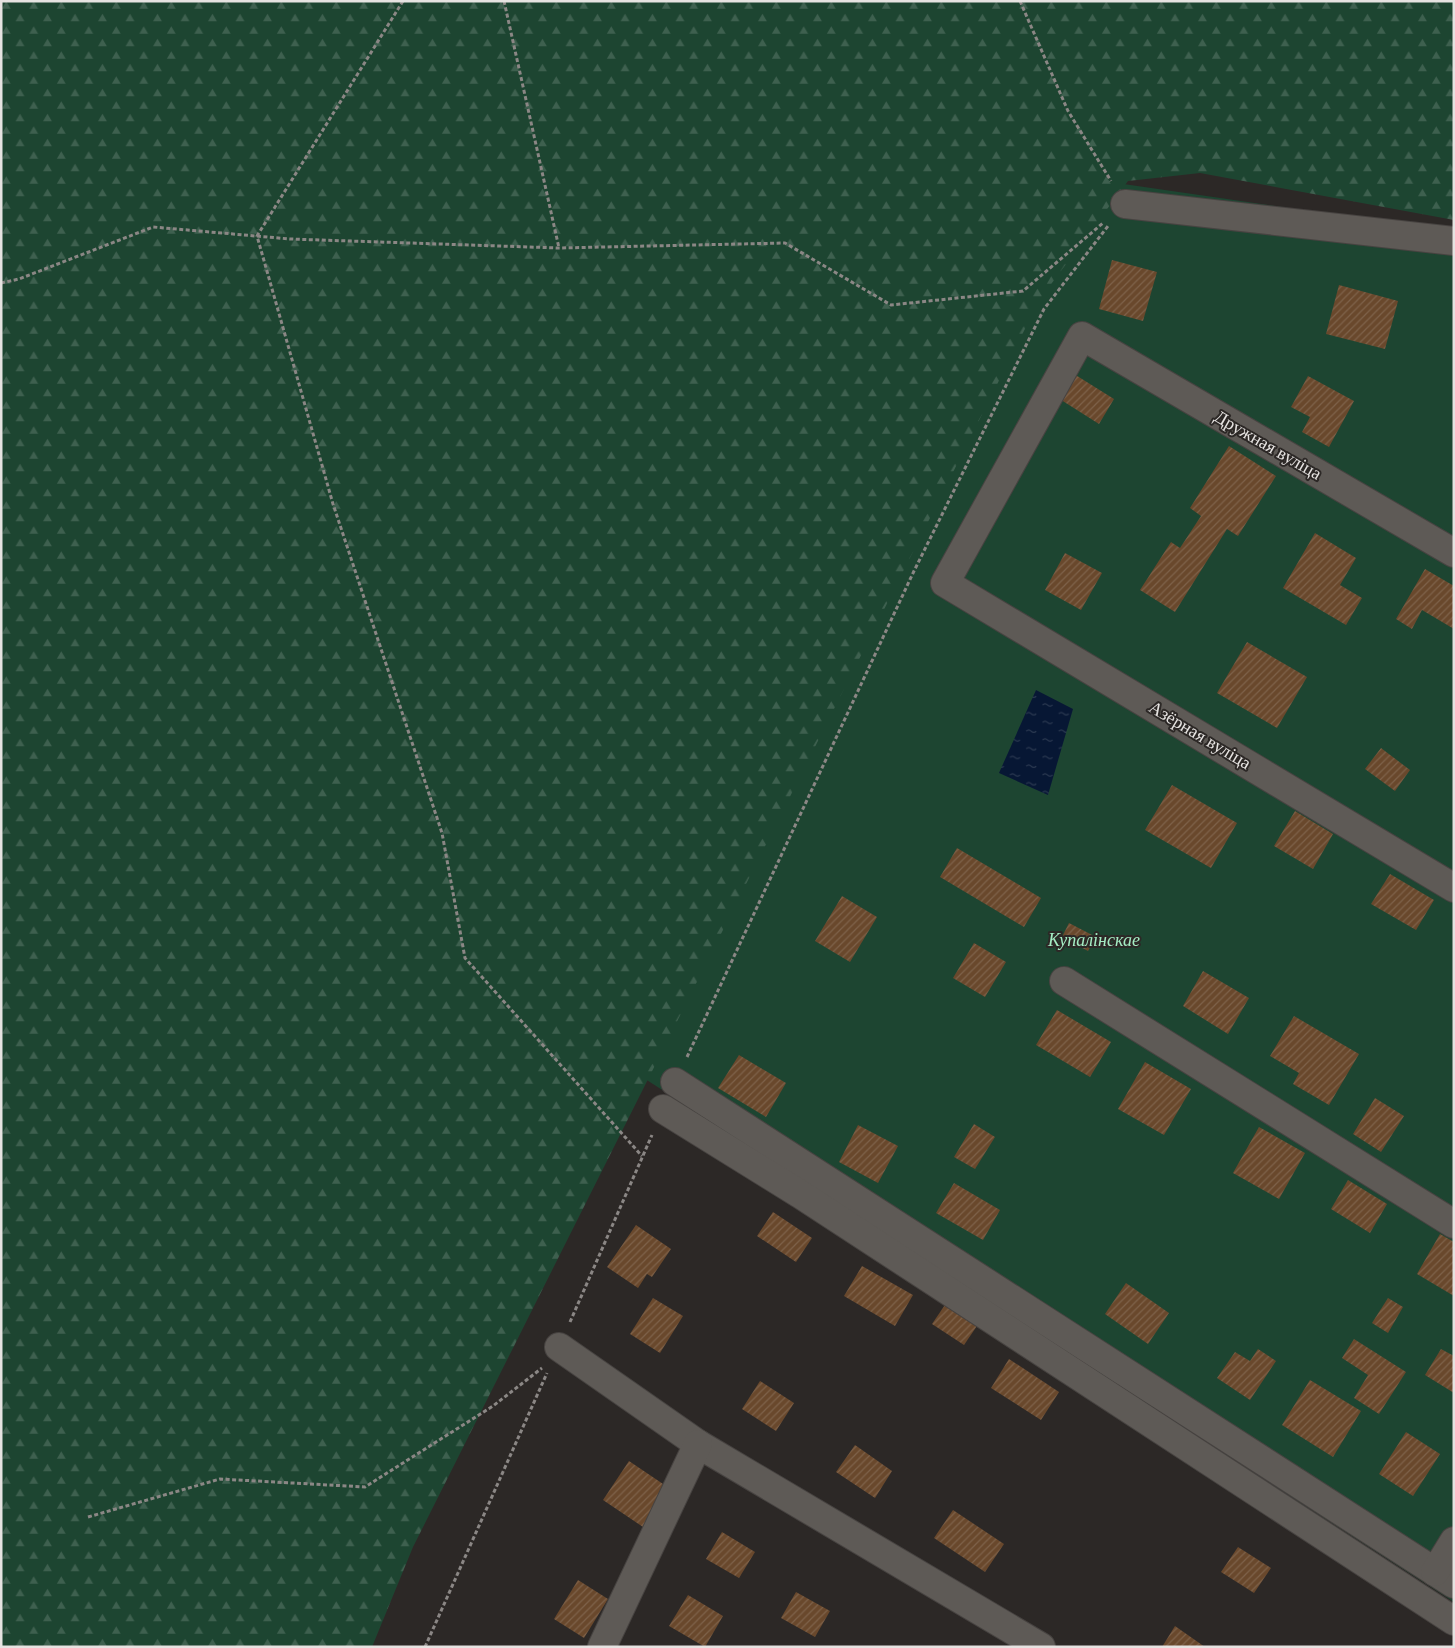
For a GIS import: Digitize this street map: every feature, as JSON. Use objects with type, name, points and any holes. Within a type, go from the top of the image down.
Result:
[{"type":"street","points":[[1125,204],[1454,241]]},
{"type":"street","name":"Дружная вуліца","points":[[945,583],[1082,336],[1454,553]]},
{"type":"street","name":"Азёрная вуліца","points":[[945,583],[1454,888]]},
{"type":"street","points":[[1064,981],[1454,1224]]},
{"type":"street","points":[[675,1082],[1444,1578],[1454,1541]]},
{"type":"street","points":[[663,1109],[800,1194],[1454,1621]]},
{"type":"street","points":[[556,1353],[1007,1637],[1041,1647]]},
{"type":"street","points":[[602,1647],[698,1444]]},
{"type":"path","points":[[402,1],[257,236],[333,504],[442,833],[465,958],[643,1156]]},
{"type":"path","points":[[504,1],[559,248]]},
{"type":"path","points":[[1020,1],[1068,110],[1125,204]]},
{"type":"path","points":[[1,282],[19,278],[153,227],[290,239],[559,248],[785,243],[891,305],[1023,291],[1125,204]]},
{"type":"path","points":[[675,1082],[914,571],[1044,309],[1125,204]]},
{"type":"path","points":[[425,1647],[663,1109]]},
{"type":"path","points":[[88,1517],[220,1479],[365,1487],[493,1406],[556,1353]]},
{"type":"green space","points":[[1,1],[1454,1],[1454,220],[1200,173],[1128,181],[1040,299],[413,1547],[372,1647],[1,1647]]},
{"type":"green space","name":"Купалінскае","points":[[1089,179],[1454,232],[1454,1602],[622,1064]]},
{"type":"water","points":[[1036,690],[1073,709],[1048,795],[999,773]]},
{"type":"building","points":[[1112,260],[1157,272],[1143,321],[1099,309]]},
{"type":"building","points":[[1339,285],[1398,301],[1385,349],[1326,334]]},
{"type":"building","points":[[1074,374],[1114,399],[1099,424],[1058,398]]},
{"type":"building","points":[[1308,376],[1354,401],[1329,447],[1302,432],[1310,417],[1291,407]]},
{"type":"building","points":[[1229,446],[1276,476],[1238,536],[1227,529],[1175,612],[1140,590],[1171,542],[1180,548],[1201,516],[1190,508]]},
{"type":"building","points":[[1315,533],[1356,558],[1340,585],[1362,598],[1346,625],[1283,588]]},
{"type":"building","points":[[1065,553],[1102,573],[1081,610],[1045,590]]},
{"type":"building","points":[[1425,569],[1454,586],[1454,629],[1422,610],[1412,629],[1396,619]]},
{"type":"building","points":[[1247,642],[1307,677],[1277,728],[1217,693]]},
{"type":"building","points":[[1381,748],[1410,770],[1395,791],[1365,769]]},
{"type":"building","points":[[1172,785],[1237,823],[1211,868],[1145,830]]},
{"type":"building","points":[[1295,811],[1333,834],[1313,869],[1274,846]]},
{"type":"building","points":[[957,848],[1041,898],[1024,927],[940,877]]},
{"type":"building","points":[[1390,874],[1434,900],[1416,930],[1371,904]]},
{"type":"building","points":[[842,896],[877,917],[850,962],[815,941]]},
{"type":"building","points":[[1069,923],[1096,937],[1088,951],[1062,937]]},
{"type":"building","points":[[974,943],[1006,962],[985,997],[953,978]]},
{"type":"building","points":[[1203,971],[1249,998],[1228,1034],[1183,1006]]},
{"type":"building","points":[[1057,1010],[1111,1042],[1090,1077],[1036,1045]]},
{"type":"building","points":[[1294,1016],[1359,1054],[1329,1105],[1293,1084],[1299,1073],[1270,1056]]},
{"type":"building","points":[[739,1055],[786,1083],[766,1117],[718,1088]]},
{"type":"building","points":[[1145,1062],[1191,1089],[1164,1135],[1118,1109]]},
{"type":"building","points":[[1375,1098],[1404,1116],[1381,1152],[1353,1134]]},
{"type":"building","points":[[974,1124],[995,1137],[975,1169],[954,1157]]},
{"type":"building","points":[[858,1125],[898,1146],[878,1183],[839,1162]]},
{"type":"building","points":[[1259,1127],[1305,1153],[1279,1199],[1233,1173]]},
{"type":"building","points":[[1348,1180],[1387,1204],[1370,1233],[1331,1209]]},
{"type":"building","points":[[954,1183],[1000,1210],[983,1240],[936,1213]]},
{"type":"building","points":[[773,1212],[812,1238],[796,1262],[757,1236]]},
{"type":"building","points":[[636,1225],[671,1249],[652,1277],[647,1274],[638,1288],[607,1267]]},
{"type":"building","points":[[1440,1234],[1454,1242],[1454,1296],[1417,1274]]},
{"type":"building","points":[[862,1266],[913,1295],[895,1326],[844,1296]]},
{"type":"building","points":[[1126,1283],[1169,1313],[1148,1344],[1105,1314]]},
{"type":"building","points":[[653,1298],[683,1316],[660,1353],[630,1334]]},
{"type":"building","points":[[1388,1298],[1403,1307],[1388,1333],[1372,1323]]},
{"type":"building","points":[[949,1299],[981,1320],[964,1345],[932,1324]]},
{"type":"building","points":[[1354,1339],[1406,1372],[1379,1414],[1354,1398],[1368,1375],[1342,1358]]},
{"type":"building","points":[[1258,1349],[1276,1361],[1250,1400],[1217,1378],[1235,1352],[1250,1361]]},
{"type":"building","points":[[1441,1349],[1454,1356],[1454,1393],[1425,1375]]},
{"type":"building","points":[[1009,1359],[1059,1392],[1041,1420],[991,1388]]},
{"type":"building","points":[[1310,1380],[1361,1411],[1333,1457],[1282,1425]]},
{"type":"building","points":[[760,1381],[794,1403],[776,1431],[742,1409]]},
{"type":"building","points":[[1406,1432],[1440,1454],[1413,1496],[1379,1474]]},
{"type":"building","points":[[855,1445],[892,1471],[875,1498],[836,1472]]},
{"type":"building","points":[[629,1461],[669,1488],[643,1527],[603,1500]]},
{"type":"building","points":[[953,1510],[1004,1544],[985,1572],[934,1538]]},
{"type":"building","points":[[722,1532],[755,1552],[739,1578],[706,1559]]},
{"type":"building","points":[[1238,1547],[1271,1568],[1254,1593],[1221,1572]]},
{"type":"building","points":[[578,1580],[608,1599],[584,1638],[554,1619]]},
{"type":"building","points":[[796,1592],[830,1611],[815,1637],[781,1618]]},
{"type":"building","points":[[688,1595],[723,1616],[705,1647],[669,1626]]},
{"type":"building","points":[[1175,1626],[1205,1647],[1162,1647]]}]
